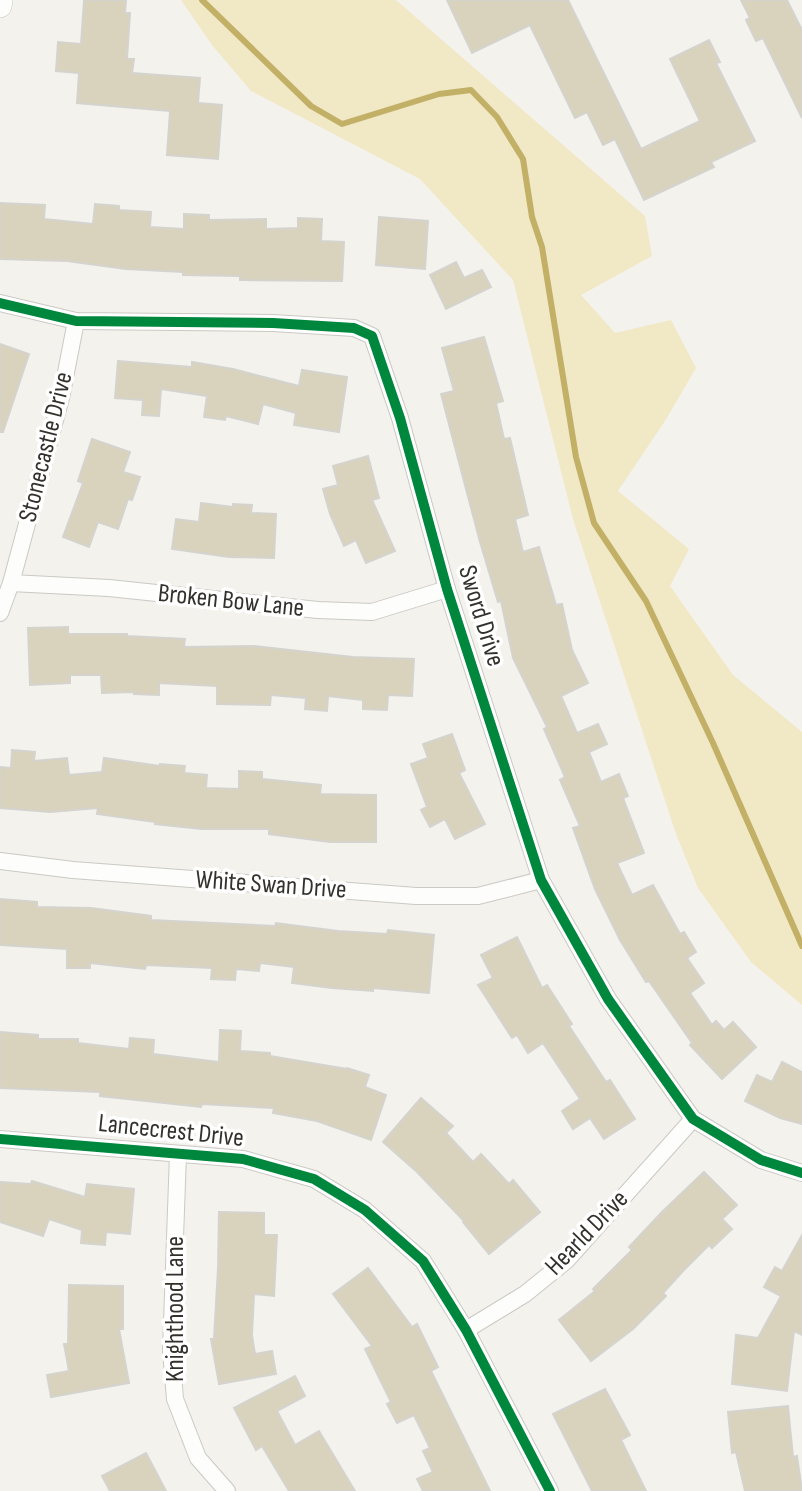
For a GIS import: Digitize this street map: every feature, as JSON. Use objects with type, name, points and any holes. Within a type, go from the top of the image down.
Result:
[{"type":"main road","points":[[0,6],[1,0]]},
{"type":"street","name":"Sword Drive","points":[[0,303],[76,321],[273,323],[354,328],[372,336],[400,418],[447,589],[541,880],[608,999],[693,1119],[761,1160],[802,1173]]},
{"type":"street","name":"Stonecastle Drive","points":[[0,613],[11,583],[61,398],[76,321]]},
{"type":"street","name":"Broken Bow Lane","points":[[11,583],[109,588],[318,610],[372,612],[447,589]]},
{"type":"street","name":"White Swan Drive","points":[[0,861],[73,870],[416,896],[478,896],[541,880]]},
{"type":"street","name":"Hearld Drive","points":[[466,1330],[525,1294],[567,1259],[693,1119]]},
{"type":"street","name":"Lancecrest Drive","points":[[0,1139],[243,1159],[314,1179],[365,1210],[423,1261],[466,1330],[550,1491]]},
{"type":"street","name":"Knighthood Lane","points":[[178,1154],[171,1350],[175,1399],[198,1458],[227,1491]]},
{"type":"shaded area","points":[[181,0],[396,0],[645,216],[652,256],[581,295],[615,333],[671,320],[696,368],[665,421],[618,491],[689,549],[670,586],[733,675],[802,732],[802,1005],[751,962],[698,888],[676,834],[573,519],[513,280],[420,179],[251,91],[212,45]]},
{"type":"building","points":[[84,0],[126,0],[125,13],[130,13],[127,59],[134,59],[132,73],[200,78],[198,103],[222,105],[218,159],[167,155],[170,111],[77,103],[79,73],[56,71],[58,42],[81,44]]},
{"type":"building","points":[[447,0],[568,0],[641,149],[700,121],[670,59],[709,40],[720,62],[716,63],[755,141],[711,162],[714,167],[644,200],[615,139],[603,145],[587,112],[575,118],[530,25],[472,53]]},
{"type":"building","points":[[741,0],[787,0],[802,30],[802,118],[763,38],[756,41],[746,20],[750,18]]},
{"type":"building","points":[[0,203],[45,205],[44,219],[93,224],[95,204],[119,206],[119,210],[151,212],[150,227],[184,229],[184,214],[209,215],[209,220],[266,219],[266,229],[298,228],[298,218],[322,219],[321,241],[344,242],[342,281],[240,280],[240,276],[183,275],[183,272],[126,269],[67,261],[0,259]]},
{"type":"building","points":[[379,217],[428,221],[425,269],[376,265]]},
{"type":"building","points":[[456,262],[464,278],[482,270],[491,287],[446,309],[430,275]]},
{"type":"building","points":[[484,337],[503,401],[496,403],[504,439],[510,438],[528,515],[515,519],[523,552],[539,547],[556,605],[562,604],[572,650],[588,683],[561,696],[577,733],[598,724],[607,744],[589,752],[601,782],[619,774],[628,796],[623,798],[644,853],[617,863],[632,895],[653,885],[680,934],[684,932],[696,952],[687,958],[704,983],[690,993],[712,1025],[716,1021],[724,1030],[733,1022],[756,1047],[722,1079],[690,1045],[692,1043],[649,981],[646,982],[620,940],[595,889],[573,828],[580,826],[560,780],[565,777],[544,729],[547,727],[513,658],[501,601],[498,602],[480,542],[441,394],[454,391],[442,348]]},
{"type":"building","points":[[0,344],[29,354],[3,432],[0,432]]},
{"type":"building","points":[[118,361],[192,367],[192,362],[233,369],[299,386],[302,370],[347,377],[339,432],[294,425],[296,413],[263,404],[258,424],[226,416],[225,420],[204,417],[207,396],[161,389],[159,416],[142,415],[143,400],[115,398]]},
{"type":"building","points":[[92,439],[130,452],[123,472],[140,477],[132,500],[128,499],[118,529],[98,522],[89,547],[63,537],[83,483],[78,481]]},
{"type":"building","points":[[368,456],[379,498],[372,500],[395,551],[366,563],[356,540],[344,546],[323,489],[338,485],[333,466]]},
{"type":"building","points":[[201,503],[233,507],[233,504],[252,505],[251,513],[276,514],[274,558],[229,557],[172,549],[176,519],[199,522]]},
{"type":"building","points":[[68,627],[68,634],[127,634],[185,639],[184,647],[253,646],[353,657],[414,659],[412,696],[388,695],[387,710],[363,709],[363,700],[328,696],[327,711],[305,709],[306,698],[271,695],[270,705],[217,704],[217,686],[159,683],[159,695],[134,692],[102,693],[101,675],[70,675],[70,683],[30,685],[28,628]]},
{"type":"building","points":[[452,734],[465,770],[459,773],[485,824],[455,839],[445,819],[430,827],[421,810],[427,807],[411,764],[428,758],[423,744]]},
{"type":"building","points":[[12,750],[35,752],[34,761],[67,758],[69,775],[102,772],[104,758],[160,766],[185,766],[184,773],[207,775],[206,788],[239,789],[239,771],[262,772],[262,779],[321,785],[320,794],[376,795],[376,842],[330,842],[269,834],[269,829],[202,829],[155,824],[97,814],[98,808],[50,812],[0,808],[0,767],[11,768]]},
{"type":"building","points":[[0,899],[37,902],[37,907],[91,908],[151,916],[151,920],[275,926],[276,923],[338,931],[387,934],[388,930],[434,935],[429,993],[292,983],[294,967],[260,963],[259,971],[236,969],[235,980],[211,979],[212,968],[146,965],[145,969],[90,963],[90,968],[67,968],[67,949],[0,945]]},
{"type":"building","points":[[517,937],[542,988],[547,985],[572,1024],[569,1026],[606,1082],[610,1080],[635,1119],[604,1139],[590,1118],[573,1129],[562,1111],[580,1099],[543,1043],[528,1053],[517,1035],[512,1038],[478,985],[493,978],[481,955]]},
{"type":"building","points":[[220,1030],[241,1031],[240,1051],[270,1053],[270,1056],[347,1068],[369,1075],[365,1087],[386,1095],[371,1140],[317,1121],[273,1113],[274,1108],[202,1104],[201,1107],[100,1096],[100,1092],[0,1088],[0,1032],[38,1035],[38,1039],[78,1039],[78,1043],[129,1049],[130,1038],[154,1040],[153,1054],[219,1062]]},
{"type":"building","points":[[782,1062],[802,1072],[802,1124],[780,1118],[745,1101],[757,1075],[772,1082]]},
{"type":"building","points":[[421,1098],[453,1126],[446,1133],[473,1162],[481,1154],[509,1184],[513,1180],[540,1212],[489,1254],[464,1221],[417,1172],[383,1142]]},
{"type":"building","points":[[704,1172],[737,1205],[722,1219],[732,1229],[712,1248],[709,1245],[685,1269],[663,1293],[666,1296],[633,1329],[591,1361],[559,1320],[595,1291],[593,1289],[632,1250],[629,1247]]},
{"type":"building","points":[[32,1181],[85,1197],[87,1184],[134,1189],[130,1234],[106,1232],[105,1245],[81,1243],[82,1230],[49,1219],[43,1236],[0,1222],[0,1182],[31,1184]]},
{"type":"building","points":[[219,1212],[264,1213],[264,1235],[277,1235],[274,1296],[254,1294],[252,1335],[255,1354],[272,1351],[276,1374],[219,1384],[211,1339],[214,1339]]},
{"type":"building","points":[[802,1235],[802,1335],[794,1331],[787,1391],[732,1384],[736,1335],[758,1338],[781,1296],[764,1287],[775,1267],[782,1271]]},
{"type":"building","points":[[368,1268],[412,1327],[417,1324],[438,1367],[431,1371],[490,1491],[423,1491],[417,1479],[433,1472],[423,1451],[430,1448],[414,1415],[397,1423],[387,1404],[391,1402],[365,1349],[372,1346],[333,1294]]},
{"type":"building","points":[[69,1285],[123,1286],[123,1329],[119,1329],[129,1383],[51,1397],[47,1375],[69,1371],[64,1344],[68,1344]]},
{"type":"building","points":[[295,1376],[305,1396],[277,1411],[295,1445],[319,1431],[355,1491],[289,1491],[262,1446],[256,1450],[234,1408]]},
{"type":"building","points":[[605,1389],[630,1435],[621,1440],[646,1491],[592,1491],[553,1414]]},
{"type":"building","points":[[788,1406],[793,1457],[797,1456],[802,1491],[745,1491],[736,1452],[732,1453],[728,1412]]},
{"type":"building","points":[[146,1453],[166,1491],[110,1491],[102,1476]]},
{"type":"waterway","points":[[202,0],[311,106],[342,124],[439,94],[471,90],[497,117],[523,159],[532,217],[542,247],[576,457],[594,523],[646,601],[713,743],[802,946]]},
{"type":"cycle path","points":[[0,303],[76,321],[273,323],[354,328],[372,336],[400,418],[447,589],[541,880],[608,999],[693,1119],[761,1160],[802,1173]]},
{"type":"cycle path","points":[[0,1139],[243,1159],[314,1179],[365,1210],[423,1261],[466,1330],[550,1491]]}]
